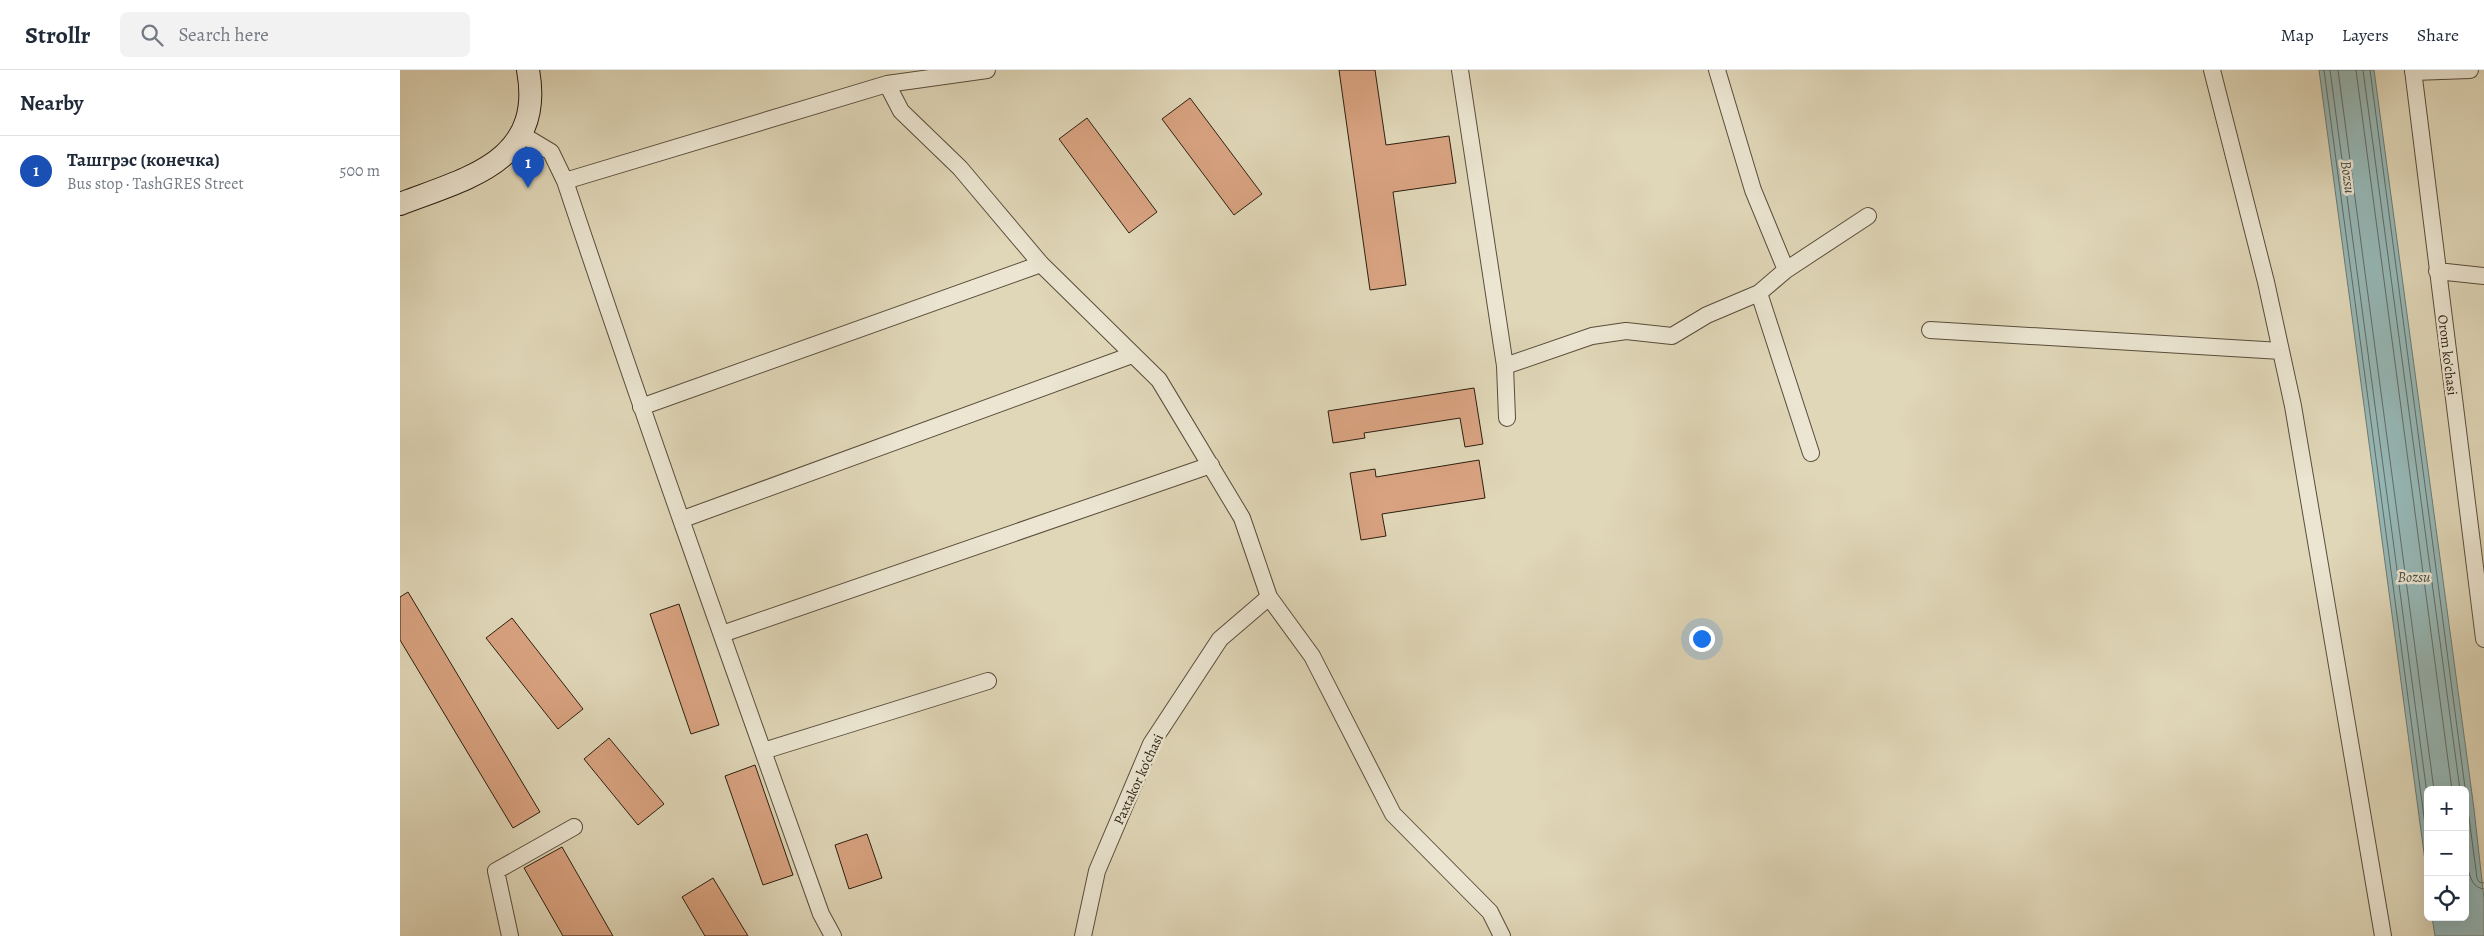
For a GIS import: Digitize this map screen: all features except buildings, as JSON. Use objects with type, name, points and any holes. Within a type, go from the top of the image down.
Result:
[{"type":"main road","points":[[400,204],[492,166],[508,152],[521,134],[531,93],[528,70]]},
{"type":"street","points":[[566,181],[887,84],[986,70]]},
{"type":"street","points":[[1460,70],[1505,366],[1507,418]]},
{"type":"street","points":[[1717,70],[1752,190],[1786,270]]},
{"type":"street","points":[[2212,70],[2266,282],[2294,416],[2383,936]]},
{"type":"street","points":[[2413,71],[2470,70]]},
{"type":"street","name":"Orom ko'chasi","points":[[2413,71],[2484,639]]},
{"type":"street","points":[[887,84],[901,111],[960,168],[1041,264],[1159,380],[1242,518],[1269,597],[1312,656],[1393,814],[1490,912],[1502,936]]},
{"type":"street","points":[[521,134],[551,152],[566,181],[641,407],[821,914],[834,936]]},
{"type":"street","points":[[1505,366],[1592,336],[1626,331],[1672,336],[1706,315],[1759,293],[1786,270],[1868,216]]},
{"type":"street","points":[[641,407],[1041,264]]},
{"type":"street","points":[[2437,271],[2484,276]]},
{"type":"street","points":[[1759,293],[1811,452]]},
{"type":"street","points":[[1930,330],[2281,351]]},
{"type":"street","points":[[682,519],[1132,355]]},
{"type":"street","points":[[722,634],[1211,465]]},
{"type":"street","name":"Paxtakor ko'chasi","points":[[1083,936],[1097,871],[1151,744],[1220,639],[1269,597]]},
{"type":"street","points":[[763,750],[988,680]]},
{"type":"street","points":[[510,936],[496,871],[574,827]]},
{"type":"water","name":"Bozsu","points":[[2319,70],[2374,70],[2474,809],[2484,899],[2484,936],[2435,936],[2433,921],[2469,921],[2469,786],[2424,786],[2424,853]]},
{"type":"place","name":"Ташгрэс (конечка)","points":[[528,188]]}]
